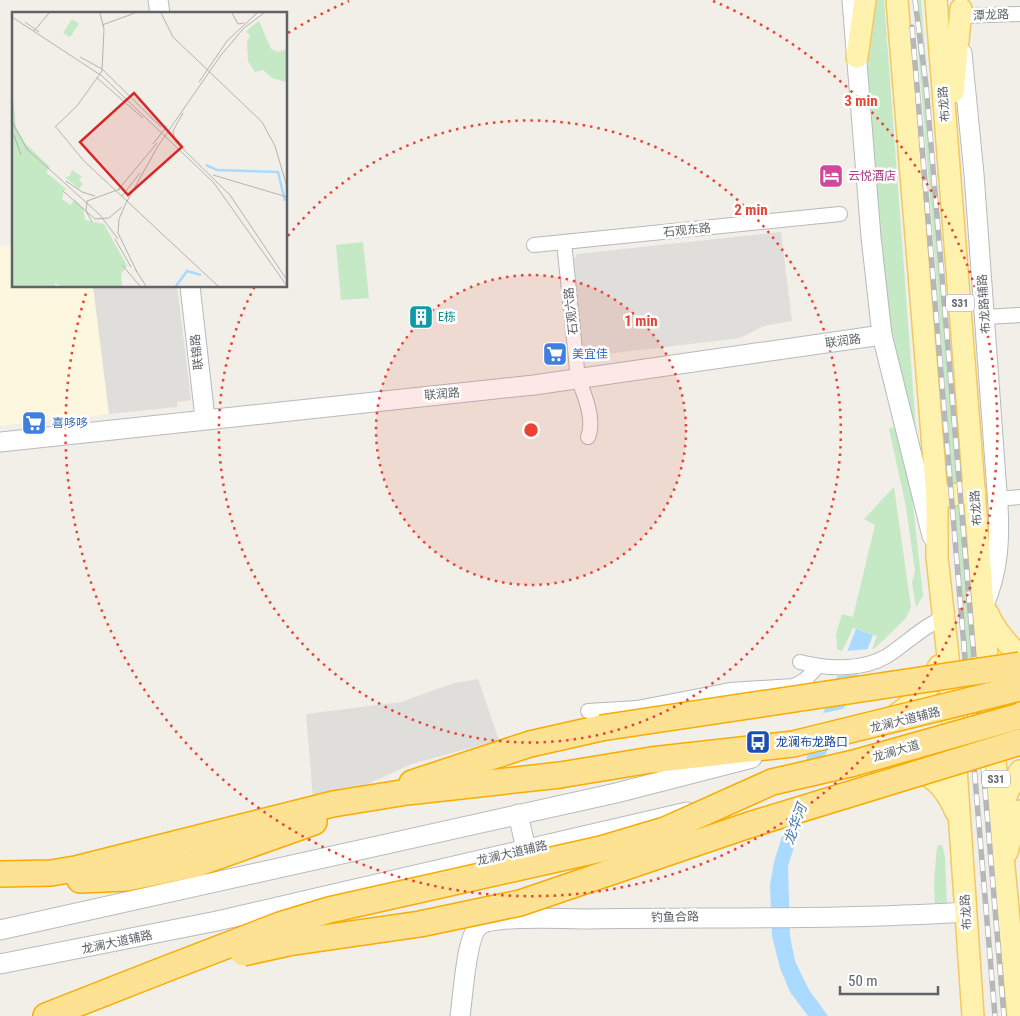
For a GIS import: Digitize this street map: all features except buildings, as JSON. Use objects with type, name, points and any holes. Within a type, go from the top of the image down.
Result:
[{"type":"highway","points":[[0,880],[32,883],[127,878],[163,871],[235,851],[444,771],[530,744],[643,720],[1020,665]]},
{"type":"highway","points":[[0,874],[51,873],[75,869],[302,811],[358,799],[560,775],[651,760],[793,745],[1020,689]]},
{"type":"highway","name":"龙澜大道","points":[[158,972],[280,925],[329,910],[582,853],[665,830],[775,786],[1020,716]]},
{"type":"highway","points":[[46,1016],[158,972],[288,943],[420,924],[520,903],[749,825],[1020,742]]},
{"type":"main road","points":[[852,0],[872,247],[882,335],[938,557]]},
{"type":"main road","points":[[857,57],[865,0]]},
{"type":"main road","name":"布龙路","points":[[897,0],[937,497],[938,557],[946,625],[973,1016]]},
{"type":"main road","name":"布龙路","points":[[936,0],[1000,824],[1018,1016]]},
{"type":"main road","points":[[948,149],[961,9]]},
{"type":"main road","name":"布龙路辅路","points":[[961,9],[961,40],[985,317],[998,498],[998,558],[993,584],[984,605]]},
{"type":"main road","name":"联锦路","points":[[190,288],[205,418]]},
{"type":"main road","name":"联润路","points":[[0,442],[205,418],[578,379],[882,335]]},
{"type":"main road","points":[[937,497],[975,492]]},
{"type":"main road","points":[[984,605],[993,626],[1006,643],[1020,656]]},
{"type":"main road","points":[[866,730],[906,710],[925,693],[938,670],[946,625]]},
{"type":"main road","name":"龙澜大道辅路","points":[[0,930],[616,793],[793,745],[866,730],[951,709],[1020,689]]},
{"type":"main road","name":"龙澜大道辅路","points":[[0,964],[217,921],[526,849],[775,786],[870,767],[954,745],[1020,724]]},
{"type":"main road","points":[[870,767],[900,766],[927,774],[940,783],[950,797],[960,822]]},
{"type":"main road","points":[[1000,824],[1008,791],[1020,772]]},
{"type":"main road","points":[[1005,877],[1008,847],[1020,811]]},
{"type":"main road","points":[[518,814],[526,849]]},
{"type":"main road","name":"钓鱼合路","points":[[460,1016],[472,936],[481,924],[521,919],[764,917],[965,912]]},
{"type":"street","name":"潭龙路","points":[[961,9],[1020,14]]},
{"type":"street","name":"石观东路","points":[[534,245],[840,214]]},
{"type":"street","name":"石观六路","points":[[564,242],[578,379],[586,399],[590,418],[588,437]]},
{"type":"street","points":[[985,317],[1020,315]]},
{"type":"street","points":[[998,498],[1020,497]]},
{"type":"street","points":[[800,662],[818,667],[866,664],[886,656],[932,622],[946,625]]},
{"type":"street","points":[[588,711],[637,708],[730,690],[794,686],[805,680],[818,667]]},
{"type":"shaded area","points":[[781,232],[792,321],[764,326],[740,338],[590,356],[583,355],[574,259],[577,254]]},
{"type":"shaded area","points":[[12,245],[12,288],[93,288],[109,414],[0,426],[0,246]]},
{"type":"shaded area","points":[[93,288],[177,288],[191,400],[177,402],[177,407],[109,414]]},
{"type":"shaded area","points":[[478,679],[499,740],[412,764],[363,786],[313,798],[306,714],[401,702],[454,683]]},
{"type":"green space","points":[[872,0],[884,0],[918,457],[886,303],[867,78]]},
{"type":"green space","points":[[914,0],[921,0],[974,670],[968,670]]},
{"type":"green space","points":[[363,242],[369,298],[341,300],[336,245]]},
{"type":"green space","points":[[897,426],[912,496],[923,596],[916,607],[912,582],[915,572],[906,506],[889,429]]},
{"type":"green space","points":[[894,487],[911,607],[906,618],[875,648],[872,649],[877,636],[853,628],[842,651],[837,649],[836,634],[842,614],[853,617],[875,525],[864,519]]},
{"type":"green space","points":[[942,845],[945,857],[947,905],[935,906],[934,881],[937,847]]},
{"type":"water","name":"龙华河","points":[[856,629],[873,635],[814,784],[788,866],[790,936],[795,961],[809,990],[828,1016],[808,1016],[790,992],[780,968],[772,936],[770,885],[774,862],[811,744]]},
{"type":"pier","points":[[869,649],[859,674],[836,676],[846,651]]},
{"type":"pier","points":[[846,708],[841,721],[815,726],[820,714]]},
{"type":"pier","points":[[824,766],[814,792],[791,798],[800,772]]},
{"type":"pier","points":[[805,822],[803,827],[781,834],[782,829]]},
{"type":"railway","points":[[915,0],[926,85],[1004,1016]]},
{"type":"railway","points":[[912,27],[995,1016]]},
{"type":"place","name":"云悦酒店","points":[[831,176]]},
{"type":"place","name":"E栋","points":[[421,317]]},
{"type":"place","name":"美宜佳","points":[[555,354]]},
{"type":"place","name":"喜哆哆","points":[[34,423]]},
{"type":"place","name":"龙澜布龙路口","points":[[758,742]]}]
